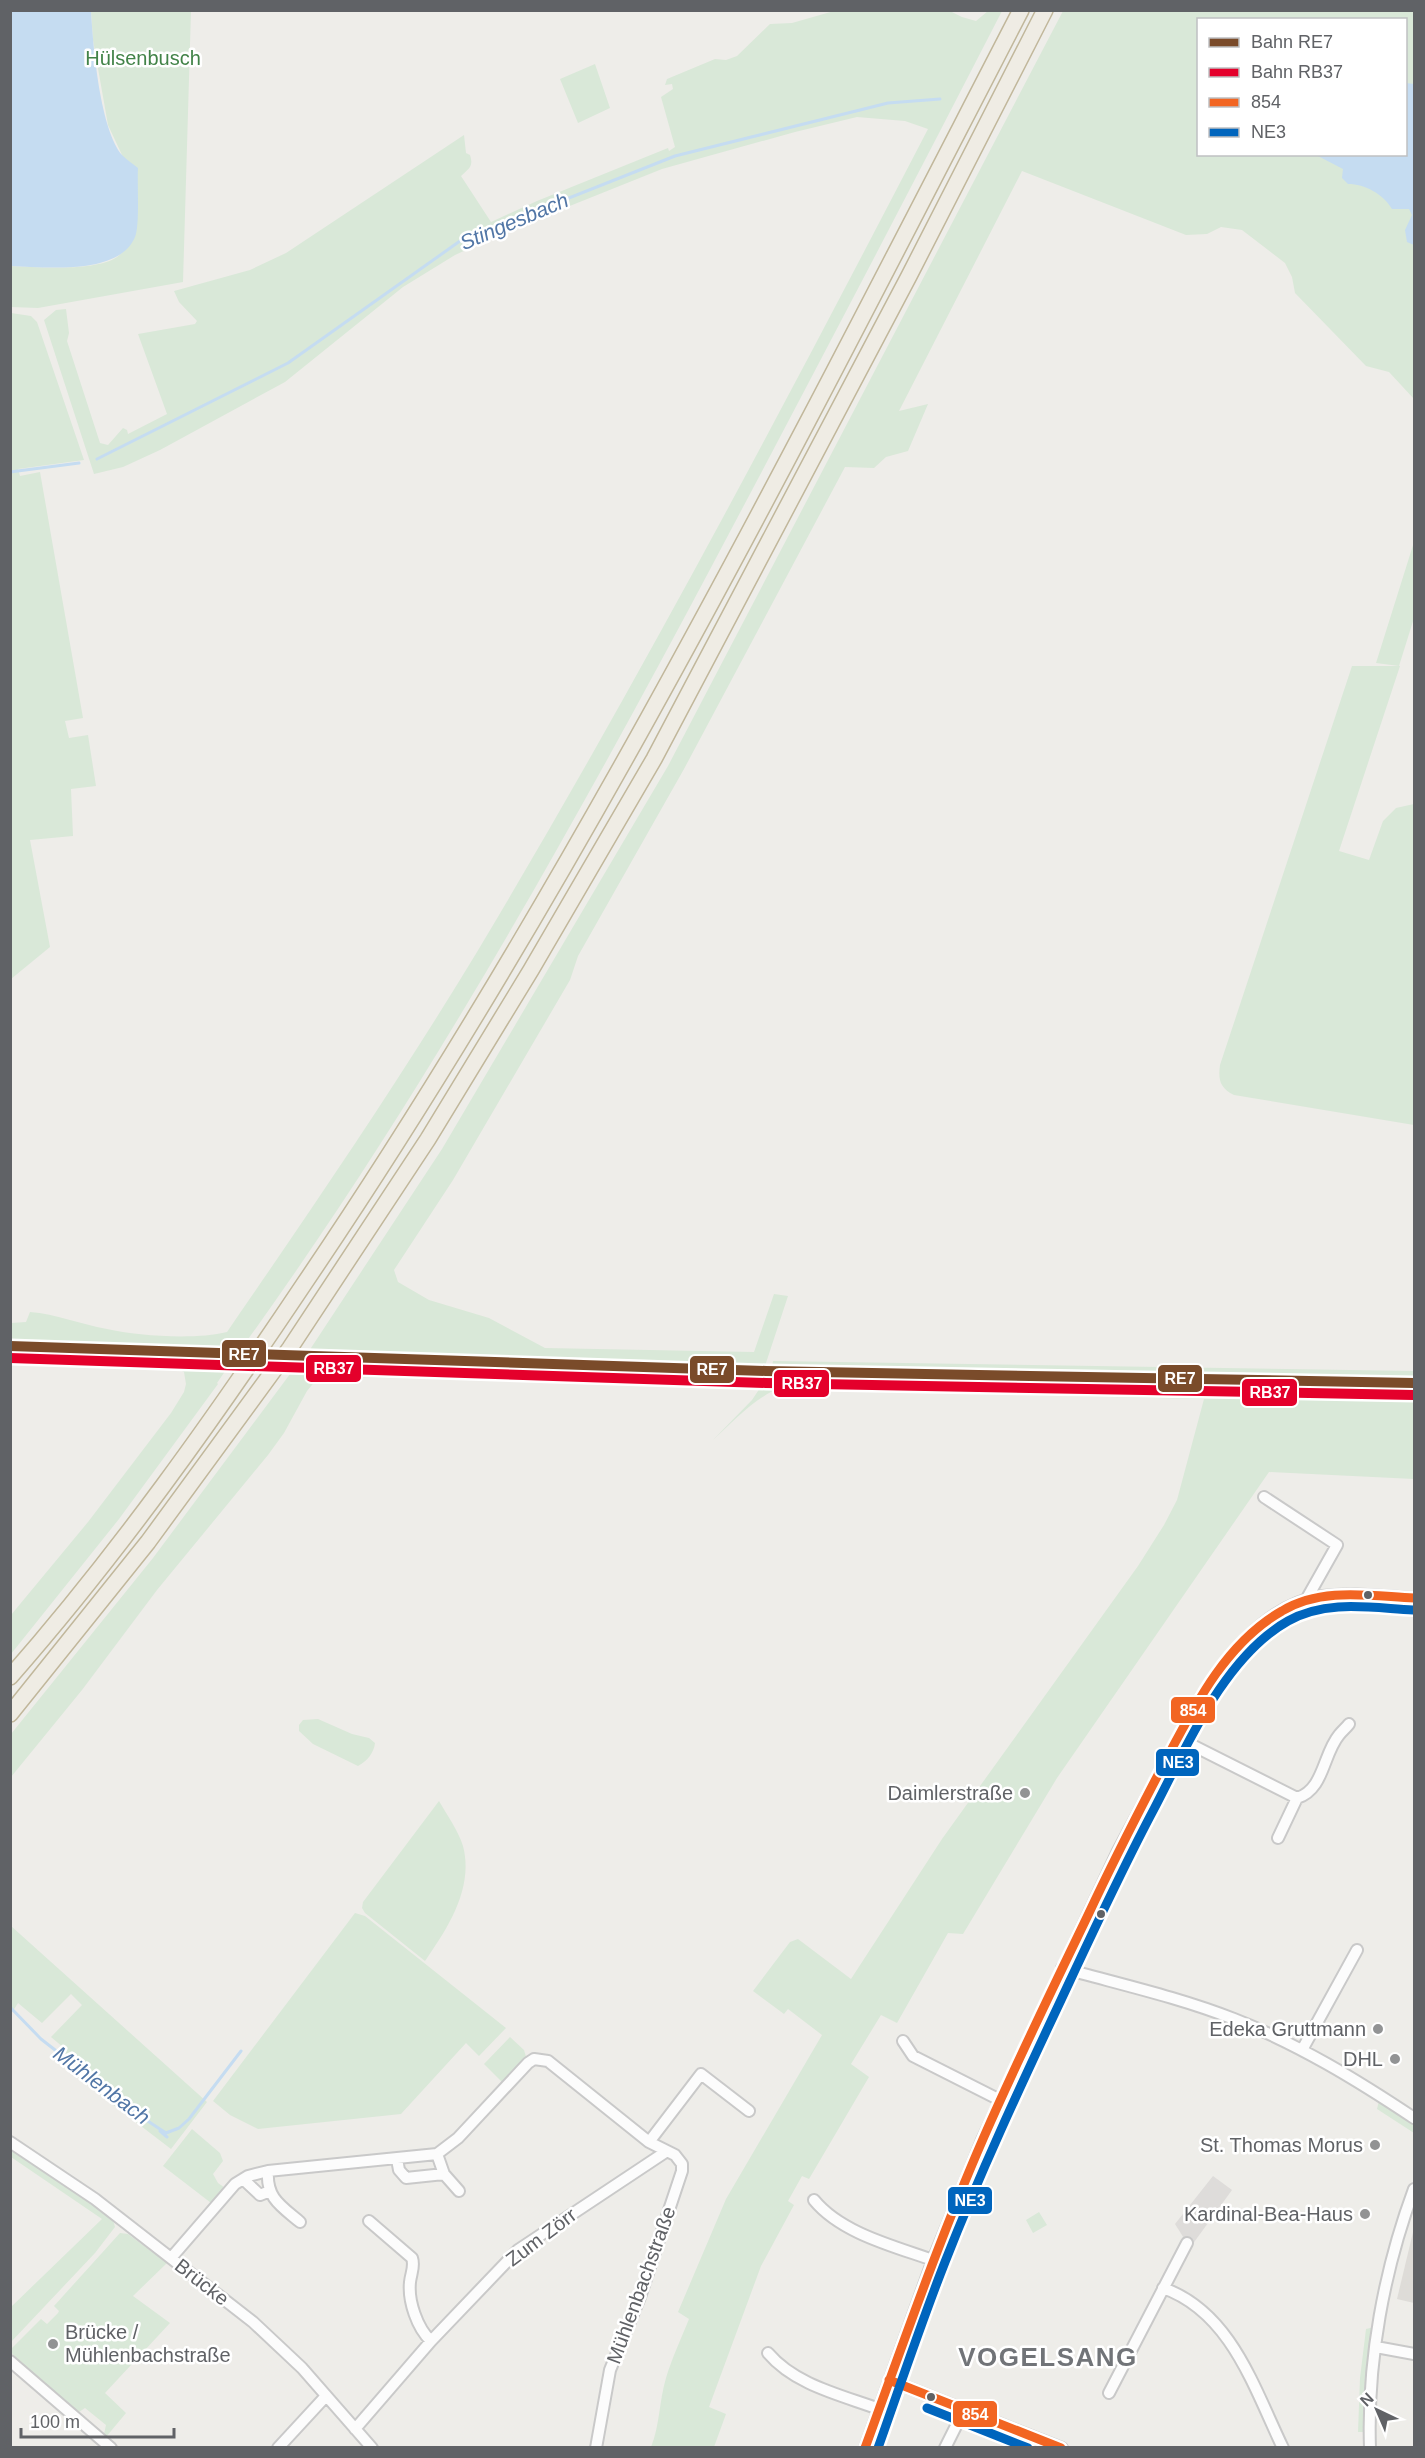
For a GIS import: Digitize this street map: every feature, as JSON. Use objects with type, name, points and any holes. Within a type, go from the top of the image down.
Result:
[{"type":"highway","points":[[10,1677],[107,1558],[248,1368],[357,1206],[512,958],[634,748],[891,262],[1021,10]]},
{"type":"highway","points":[[10,1714],[148,1542],[290,1348],[434,1129],[531,970],[654,759],[909,276],[1045,10]]},
{"type":"street","points":[[1264,1497],[1338,1545],[1306,1600]]},
{"type":"street","points":[[865,2448],[960,2188],[1118,1851],[1209,1683],[1246,1640],[1278,1612],[1306,1600],[1334,1595],[1414,1598]]},
{"type":"street","points":[[1278,1838],[1297,1798],[1310,1792],[1338,1735],[1349,1725]]},
{"type":"street","points":[[1178,1738],[1297,1798]]},
{"type":"street","points":[[1302,2050],[1357,1950]]},
{"type":"street","points":[[1062,1968],[1201,2007],[1233,2019],[1330,2065],[1414,2118]]},
{"type":"street","points":[[903,2041],[914,2056],[1000,2100]]},
{"type":"street","points":[[171,2258],[235,2184],[243,2179],[268,2171],[437,2154],[458,2138],[528,2063],[534,2060],[548,2061],[557,2067],[649,2142],[667,2151]]},
{"type":"street","points":[[649,2142],[701,2074],[749,2111]]},
{"type":"street","name":"Brücke","points":[[10,2142],[95,2199],[273,2339],[372,2448]]},
{"type":"street","name":"Zum Zörr","points":[[356,2429],[430,2341],[518,2250],[667,2151]]},
{"type":"street","name":"Mühlenbachstraße","points":[[596,2448],[610,2370],[640,2297],[682,2171],[681,2161],[667,2151]]},
{"type":"street","points":[[437,2154],[444,2174],[459,2191]]},
{"type":"street","points":[[397,2159],[399,2170],[406,2178],[444,2174]]},
{"type":"street","points":[[268,2171],[270,2192],[278,2203],[300,2222]]},
{"type":"street","points":[[243,2179],[260,2194],[270,2192]]},
{"type":"street","points":[[1370,2448],[1371,2380],[1376,2347],[1391,2266],[1414,2189]]},
{"type":"street","points":[[814,2200],[823,2211],[862,2233],[933,2260]]},
{"type":"street","points":[[369,2221],[412,2258],[414,2264],[410,2287],[412,2301],[421,2329],[430,2341]]},
{"type":"street","points":[[1109,2393],[1187,2243]]},
{"type":"street","points":[[1163,2288],[1186,2297],[1196,2304],[1229,2340],[1283,2448]]},
{"type":"street","points":[[1376,2347],[1414,2354]]},
{"type":"street","points":[[768,2353],[779,2366],[789,2373],[824,2389],[879,2409]]},
{"type":"street","points":[[10,2361],[111,2448]]},
{"type":"street","points":[[889,2380],[1062,2448]]},
{"type":"street","points":[[278,2448],[326,2396]]},
{"type":"street","points":[[945,2448],[964,2410]]},
{"type":"shaded area","points":[[1213,2176],[1232,2190],[1192,2245],[1187,2243],[1175,2224]]},
{"type":"shaded area","points":[[1414,2228],[1414,2303],[1397,2299]]},
{"type":"green space","name":"Hülsenbusch","points":[[91,11],[191,11],[183,282],[38,308],[11,307],[10,266],[65,268],[95,265],[117,257],[135,236],[122,155],[108,125],[93,40]]},
{"type":"green space","points":[[834,11],[950,11],[976,21],[988,11],[1002,11],[824,354],[606,763],[492,963],[432,1061],[371,1159],[241,1349],[11,1341],[11,1323],[26,1322],[30,1312],[134,1334],[199,1336],[227,1332],[417,1048],[537,851],[709,544],[928,129],[905,121],[857,117],[795,132],[662,169],[505,232],[455,255],[403,287],[285,382],[160,450],[123,467],[94,474],[44,320],[56,310],[66,309],[69,333],[67,341],[100,443],[108,445],[123,428],[128,434],[167,414],[138,334],[195,324],[197,321],[179,302],[174,291],[250,270],[286,253],[464,135],[466,153],[470,155],[471,162],[470,167],[461,176],[491,222],[668,148],[669,151],[675,147],[661,97],[673,89],[672,84],[665,85],[667,79],[715,59],[726,60],[737,56],[770,24],[792,23]]},
{"type":"green space","points":[[1063,11],[1414,11],[1414,399],[1389,372],[1366,366],[1295,293],[1292,277],[1285,263],[1242,230],[1221,227],[1207,234],[1186,235],[1022,171],[899,411],[928,404],[908,451],[886,457],[874,468],[845,467],[684,769],[578,956],[570,980],[453,1180],[394,1270],[398,1282],[429,1300],[489,1318],[545,1348],[754,1352],[774,1294],[788,1296],[765,1366],[309,1351],[442,1149],[668,766]]},
{"type":"green space","points":[[595,64],[610,108],[578,123],[560,79]]},
{"type":"green space","points":[[11,313],[31,316],[37,322],[84,460],[18,469],[20,476],[40,472],[83,718],[65,721],[69,738],[88,735],[96,786],[71,789],[73,836],[30,840],[50,947],[11,979]]},
{"type":"green space","points":[[1414,542],[1414,618],[1399,666],[1376,663]]},
{"type":"green space","points":[[1352,666],[1400,666],[1339,851],[1369,860],[1383,821],[1396,808],[1414,804],[1414,1125],[1234,1095],[1223,1086],[1219,1075],[1220,1065]]},
{"type":"green space","points":[[11,1356],[230,1364],[218,1384],[119,1519],[11,1654],[11,1615],[88,1522],[171,1413],[184,1392],[186,1384],[184,1372],[176,1368],[11,1361]]},
{"type":"green space","points":[[773,1361],[1414,1371],[1414,1378],[772,1366]]},
{"type":"green space","points":[[296,1366],[736,1379],[736,1386],[342,1377],[325,1377],[316,1380],[268,1455],[157,1590],[82,1690],[11,1777],[11,1734],[153,1558]]},
{"type":"green space","points":[[764,1382],[1414,1395],[1414,1479],[1269,1472],[1057,1778],[963,1934],[948,1933],[897,2023],[881,2015],[851,2064],[869,2077],[809,2179],[802,2176],[788,2201],[794,2205],[761,2266],[709,2407],[726,2414],[714,2447],[651,2447],[666,2378],[689,2319],[678,2312],[726,2199],[822,2035],[788,2009],[784,2014],[753,1991],[790,1942],[798,1939],[851,1979],[942,1839],[1138,1566],[1164,1525],[1177,1500],[1204,1399],[782,1387],[754,1403],[712,1441],[752,1400]]},
{"type":"green space","points":[[318,1719],[352,1734],[369,1738],[375,1743],[370,1756],[358,1766],[313,1744],[299,1731],[299,1725],[303,1720]]},
{"type":"green space","points":[[439,1801],[463,1846],[465,1877],[457,1907],[425,1961],[365,1913],[362,1908],[363,1902]]},
{"type":"green space","points":[[355,1913],[365,1916],[506,2028],[479,2056],[466,2043],[401,2114],[258,2129],[230,2115],[213,2101]]},
{"type":"green space","points":[[11,1926],[207,2102],[171,2149],[56,2061],[64,2048],[51,2037],[82,2005],[71,1994],[42,2023],[18,2003],[11,2014]]},
{"type":"green space","points":[[510,2037],[524,2050],[527,2060],[504,2084],[484,2064]]},
{"type":"green space","points":[[1379,2101],[1414,2124],[1414,2133],[1377,2109]]},
{"type":"green space","points":[[192,2129],[220,2153],[223,2161],[213,2174],[218,2183],[228,2190],[215,2206],[163,2166]]},
{"type":"green space","points":[[11,2148],[106,2212],[113,2220],[115,2227],[95,2253],[11,2342],[11,2307],[102,2219],[11,2157]]},
{"type":"green space","points":[[1039,2212],[1047,2225],[1033,2233],[1026,2220]]},
{"type":"green space","points":[[120,2233],[128,2234],[167,2263],[133,2296],[170,2323],[105,2393],[126,2413],[106,2437],[104,2434],[106,2425],[85,2408],[79,2412],[18,2363],[10,2350],[41,2319],[47,2324],[58,2313],[59,2311],[54,2306]]},
{"type":"green space","points":[[1374,2327],[1365,2432],[1358,2432],[1360,2378],[1366,2329]]},
{"type":"water","points":[[10,11],[91,11],[103,108],[115,144],[123,156],[138,168],[137,231],[126,249],[114,258],[97,264],[61,268],[11,266]]},
{"type":"water","points":[[1407,83],[1414,84],[1414,245],[1407,242],[1405,230],[1412,215],[1409,209],[1392,209],[1373,191],[1348,184],[1342,178],[1343,169],[1318,156],[1407,156]]},
{"type":"waterway","name":"Stingesbach","points":[[97,459],[288,363],[460,241],[675,156],[888,103],[940,99]]},
{"type":"waterway","name":"Stingesbach","points":[[10,472],[79,463]]},
{"type":"waterway","name":"Mühlenbach","points":[[10,2007],[41,2039],[137,2114],[166,2133],[179,2128],[189,2119],[241,2051]]},
{"type":"waterway","name":"Mühlenbach","points":[[160,2131],[167,2137]]},
{"type":"rail line","name":"RE7","points":[[10,1346],[766,1371],[1414,1383]]},
{"type":"rail line","name":"RB37","points":[[10,1358],[766,1383],[1414,1395]]},
{"type":"transit line","name":"854","points":[[865,2448],[936,2254],[996,2111],[1123,1843],[1183,1728],[1210,1683],[1242,1642],[1261,1625],[1297,1603],[1346,1595],[1414,1598]]},
{"type":"transit line","name":"NE3","points":[[878,2448],[945,2262],[1001,2130],[1118,1880],[1209,1705],[1226,1680],[1265,1637],[1303,1614],[1350,1606],[1413,1610]]},
{"type":"transit line","name":"854","points":[[889,2380],[1061,2448]]},
{"type":"transit line","name":"NE3","points":[[927,2408],[1028,2448]]},
{"type":"place","name":"Daimlerstraße","points":[[1025,1793]]},
{"type":"place","name":"Edeka Gruttmann","points":[[1378,2029]]},
{"type":"place","name":"DHL","points":[[1395,2059]]},
{"type":"place","name":"St. Thomas Morus","points":[[1375,2145]]},
{"type":"place","name":"Kardinal-Bea-Haus","points":[[1365,2214]]},
{"type":"place","name":"Brücke / Mühlenbachstraße","points":[[53,2344]]},
{"type":"district","name":"VOGELSANG","points":[[1048,2357]]}]
